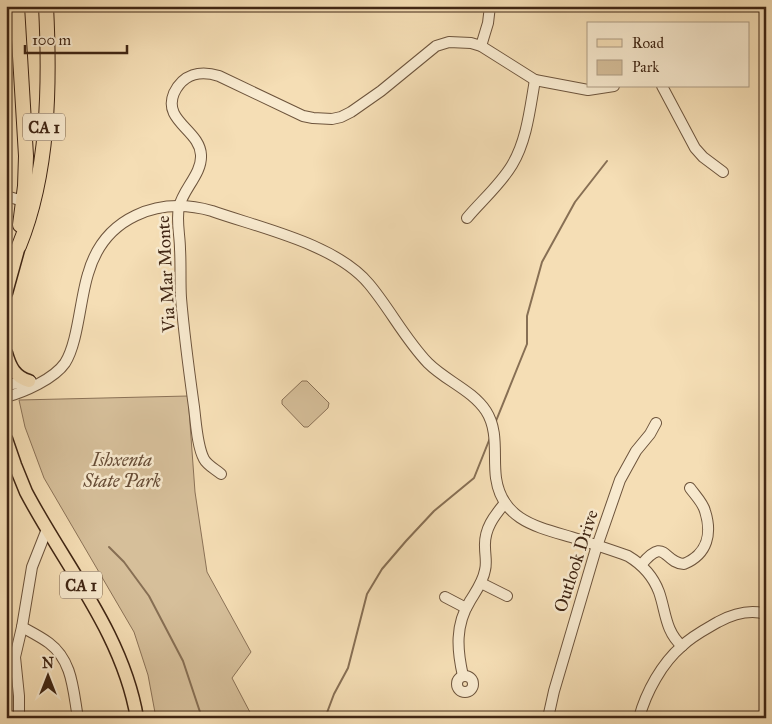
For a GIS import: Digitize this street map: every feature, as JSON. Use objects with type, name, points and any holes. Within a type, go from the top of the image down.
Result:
[{"type":"highway","name":"CA 1","points":[[17,6],[26,148],[19,246]]},
{"type":"highway","name":"CA 1","points":[[19,246],[31,211],[43,137],[48,69],[46,6]]},
{"type":"main road","name":"CA 1","points":[[6,293],[19,246]]},
{"type":"main road","points":[[6,353],[13,371],[19,377],[34,382]]},
{"type":"main road","name":"CA 1","points":[[6,440],[23,486],[114,645],[128,679],[137,718]]},
{"type":"street","points":[[481,46],[488,23],[490,6]]},
{"type":"street","name":"Via Mar Monte","points":[[221,474],[203,458],[184,334],[181,296],[179,206],[199,167],[201,158],[200,147],[196,140],[173,112],[172,105],[175,93],[187,77],[202,73],[219,76],[303,116],[332,119],[351,112],[381,91],[430,50],[442,43],[460,42],[481,46],[535,80],[588,90],[606,88]]},
{"type":"street","points":[[466,218],[505,176],[520,150],[535,80]]},
{"type":"street","points":[[663,88],[695,148],[710,163],[723,172]]},
{"type":"street","points":[[6,196],[23,201]]},
{"type":"street","points":[[6,385],[34,382],[53,375],[61,368],[67,359],[72,344],[87,275],[96,252],[116,228],[138,214],[153,209],[179,206],[191,207],[212,211],[306,244],[340,260],[360,275],[369,284],[396,324],[427,362],[440,374],[472,396],[486,412],[494,433],[496,480],[499,492],[511,511],[534,526],[628,556],[641,565],[656,586],[671,635],[682,646]]},
{"type":"street","points":[[6,397],[24,392],[34,382]]},
{"type":"street","name":"Outlook Drive","points":[[548,718],[559,672],[597,546],[625,469],[656,423]]},
{"type":"street","points":[[641,565],[651,554],[661,551],[676,562],[684,564],[699,553],[707,543],[709,532],[705,510],[690,488]]},
{"type":"street","points":[[463,676],[458,651],[460,627],[466,608],[481,583],[485,571],[485,537],[490,522],[505,503]]},
{"type":"street","points":[[18,718],[19,696],[15,657],[32,567],[47,529]]},
{"type":"street","points":[[481,583],[506,596]]},
{"type":"street","points":[[445,597],[466,608]]},
{"type":"street","points":[[639,718],[650,689],[666,664],[682,646],[713,625],[737,614],[750,612],[766,614]]},
{"type":"street","points":[[22,626],[48,642],[65,660],[72,680],[78,718]]},
{"type":"green space","points":[[302,381],[307,381],[329,403],[328,408],[308,427],[304,427],[282,404],[282,400]]},
{"type":"green space","name":"Ishxenta State Park","points":[[188,396],[195,492],[207,572],[251,652],[232,678],[253,718],[156,718],[148,675],[134,632],[44,478],[25,427],[19,400]]},
{"type":"waterway","points":[[496,421],[527,344],[527,316],[542,262],[575,202],[607,161]]},
{"type":"waterway","points":[[325,718],[334,694],[348,668],[367,594],[382,569],[406,541],[434,511],[474,478],[490,438]]},
{"type":"waterway","points":[[109,547],[124,562],[149,596],[183,661],[202,718]]}]
